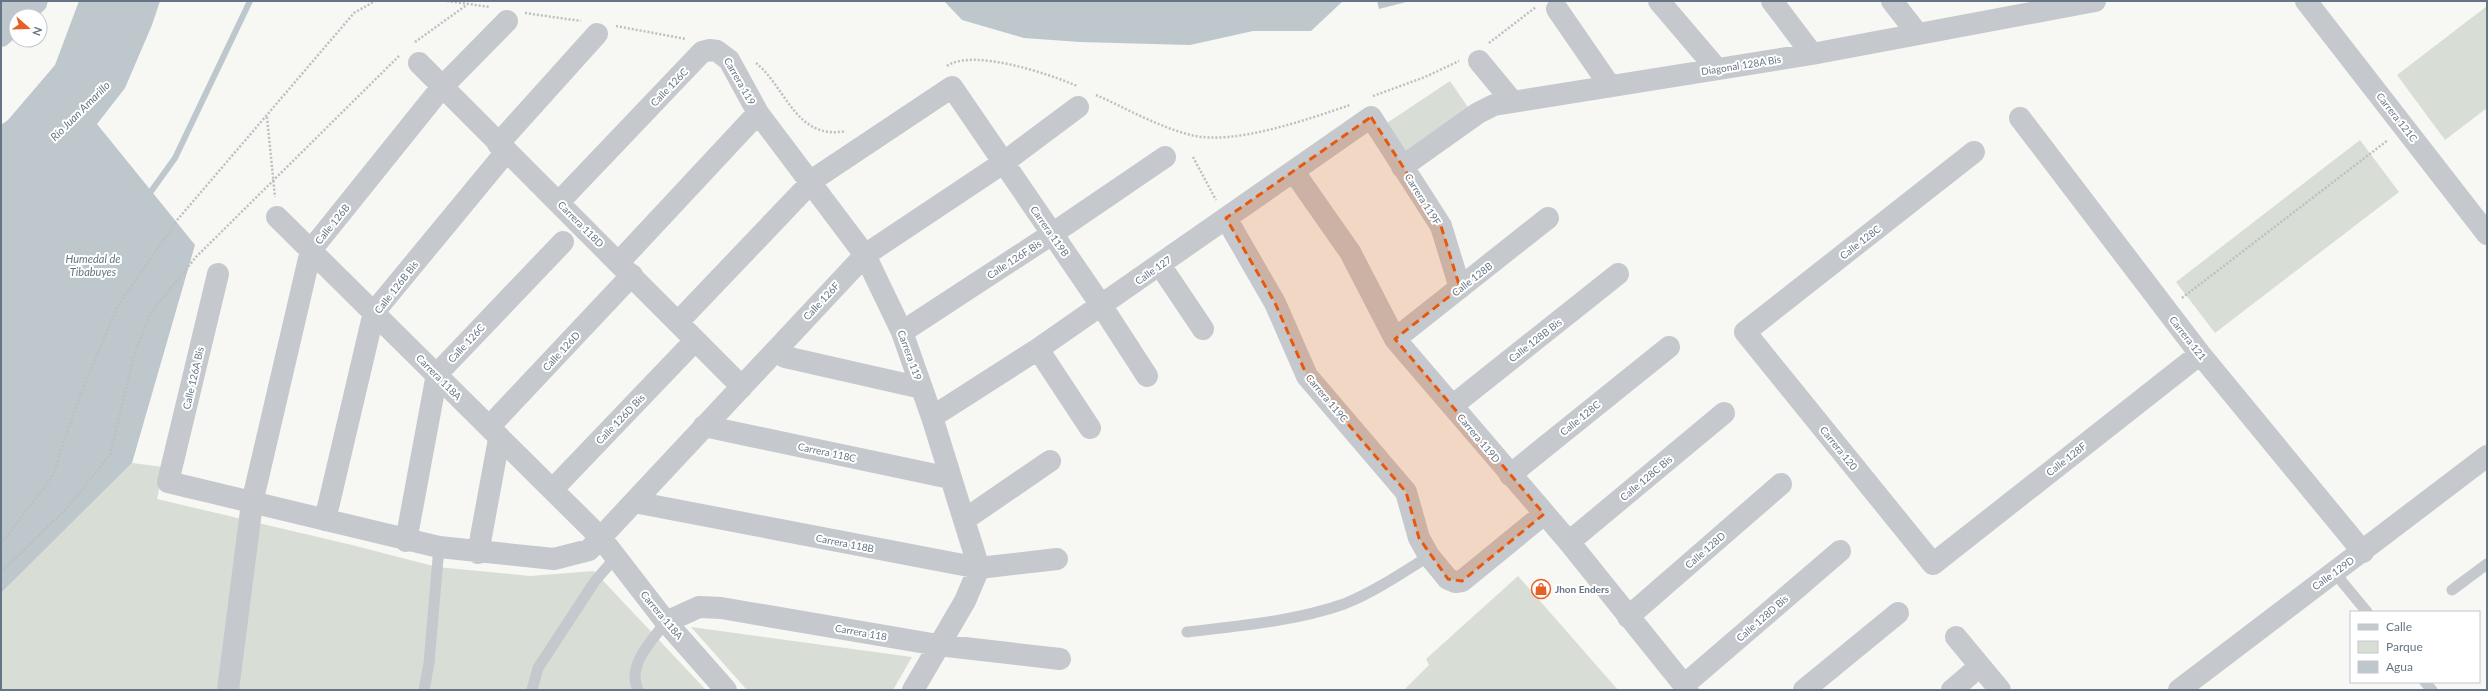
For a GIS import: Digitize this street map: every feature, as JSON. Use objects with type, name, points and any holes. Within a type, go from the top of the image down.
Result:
[{"type":"street","points":[[1659,1],[1716,68]]},
{"type":"street","points":[[1772,1],[1812,54]]},
{"type":"street","points":[[1892,1],[1917,33]]},
{"type":"street","name":"Diagonal 128A Bis","points":[[1402,167],[1478,113],[1494,106],[1716,68],[1812,54],[1917,33],[2017,8],[2096,1]]},
{"type":"street","name":"Carrera 121C","points":[[2306,1],[2487,234]]},
{"type":"street","points":[[1547,7],[1610,86]]},
{"type":"street","name":"Calle 126B","points":[[252,503],[311,250],[442,87],[508,14]]},
{"type":"street","name":"Calle 126B Bis","points":[[325,520],[374,312],[598,27]]},
{"type":"street","name":"Calle 126C","points":[[559,202],[702,52],[710,50],[717,51]]},
{"type":"street","name":"Carrera 119","points":[[717,51],[729,60],[758,112],[807,186],[865,255],[902,332],[932,417],[979,568]]},
{"type":"street","points":[[1476,55],[1512,102]]},
{"type":"street","name":"Carrera 118D","points":[[419,63],[502,148],[559,202],[679,321],[742,387]]},
{"type":"street","points":[[679,321],[807,186],[948,77]]},
{"type":"street","name":"Carrera 119B","points":[[948,77],[1003,163],[1101,305],[1146,376]]},
{"type":"street","name":"Calle 126F","points":[[601,538],[865,255],[1003,163],[1083,96]]},
{"type":"street","name":"Carrera 119F","points":[[1369,108],[1402,167],[1441,226],[1460,288]]},
{"type":"street","name":"Calle 127","points":[[932,417],[1038,349],[1294,172],[1369,108]]},
{"type":"street","name":"Calle 126D","points":[[494,433],[626,268],[758,112]]},
{"type":"street","name":"Carrera 121","points":[[2020,118],[2200,354],[2364,552]]},
{"type":"street","name":"Calle 128C","points":[[1745,332],[1974,152]]},
{"type":"street","name":"Calle 126F Bis","points":[[902,332],[1052,234],[1165,157]]},
{"type":"street","name":"Carrera 119D","points":[[1294,172],[1350,252],[1395,339],[1569,542],[1686,688]]},
{"type":"street","name":"Carrera 118A","points":[[277,217],[601,538],[666,622],[726,690]]},
{"type":"street","name":"Carrera 119C","points":[[1226,218],[1275,303],[1307,376],[1406,492],[1419,538],[1429,556],[1448,579],[1455,582],[1462,581],[1544,514]]},
{"type":"street","name":"Calle 128B","points":[[1395,339],[1548,218]]},
{"type":"street","name":"Calle 126C","points":[[437,374],[563,242]]},
{"type":"street","points":[[1160,265],[1202,329]]},
{"type":"street","name":"Calle 126A Bis","points":[[218,274],[168,482],[252,503]]},
{"type":"street","name":"Calle 128B Bis","points":[[1452,406],[1618,274]]},
{"type":"street","name":"Carrera 120","points":[[1745,332],[1933,564]]},
{"type":"street","name":"Calle 128C","points":[[1510,475],[1669,347]]},
{"type":"street","name":"Calle 126D Bis","points":[[553,489],[687,349]]},
{"type":"street","points":[[1038,349],[1090,428]]},
{"type":"street","name":"Calle 128F","points":[[1933,564],[2200,354]]},
{"type":"street","points":[[785,357],[922,388]]},
{"type":"street","points":[[406,540],[437,374]]},
{"type":"street","name":"Calle 128C Bis","points":[[1569,542],[1724,413]]},
{"type":"street","name":"Carrera 118C","points":[[704,426],[950,478]]},
{"type":"street","points":[[478,553],[494,433]]},
{"type":"street","name":"Calle 129D","points":[[2179,690],[2334,572],[2364,552],[2487,456]]},
{"type":"street","points":[[964,520],[1050,461]]},
{"type":"street","name":"Calle 128D","points":[[1628,616],[1781,484]]},
{"type":"street","name":"Carrera 118B","points":[[634,502],[979,568],[1058,559]]},
{"type":"street","points":[[228,690],[252,503],[406,540],[478,553],[554,559],[589,550],[601,538]]},
{"type":"street","name":"Calle 128D Bis","points":[[1686,688],[1840,551]]},
{"type":"street","points":[[913,690],[965,601],[979,568]]},
{"type":"street","name":"Carrera 118","points":[[666,622],[699,607],[721,608],[938,645],[1060,659]]},
{"type":"street","points":[[1804,690],[1898,613]]},
{"type":"street","points":[[1956,637],[2000,690]]},
{"type":"street","points":[[1952,690],[1980,666]]},
{"type":"lane","points":[[424,690],[429,663],[439,547]]},
{"type":"lane","points":[[1187,632],[1268,622],[1343,604],[1383,585],[1429,556]]},
{"type":"lane","points":[[532,690],[538,668],[595,581],[615,558]]},
{"type":"lane","points":[[2452,590],[2487,564]]},
{"type":"lane","points":[[2334,572],[2366,611]]},
{"type":"lane","points":[[638,690],[634,682],[636,665],[666,622]]},
{"type":"path","points":[[1,544],[52,477],[77,403],[117,307],[178,219],[354,13],[375,1]]},
{"type":"path","points":[[447,1],[508,14],[691,40]]},
{"type":"path","points":[[1369,108],[1425,77],[1476,55],[1547,7]]},
{"type":"path","points":[[750,59],[760,66],[789,107],[813,128],[833,134],[854,130]]},
{"type":"path","points":[[948,77],[951,63],[976,59],[998,62],[1083,96],[1191,135],[1217,138],[1290,126],[1354,103]]},
{"type":"path","points":[[267,116],[277,217]]},
{"type":"path","points":[[2166,310],[2404,128]]},
{"type":"path","points":[[1193,157],[1226,218]]},
{"type":"highlighted area","points":[[1371,117],[1441,226],[1460,288],[1395,339],[1544,514],[1462,581],[1448,579],[1419,538],[1406,492],[1307,376],[1275,303],[1226,218]]},
{"type":"green space","points":[[2487,6],[2487,108],[2445,140],[2397,75]]},
{"type":"green space","points":[[1450,81],[1472,113],[1405,157],[1384,125]]},
{"type":"green space","points":[[2360,140],[2399,192],[2215,333],[2176,282]]},
{"type":"green space","points":[[132,463],[164,467],[157,499],[352,545],[437,567],[530,576],[594,571],[706,690],[1,690],[1,593]]},
{"type":"green space","points":[[1518,576],[1618,690],[1404,690],[1429,665],[1426,659]]},
{"type":"green space","points":[[691,627],[912,657],[893,690],[747,690]]},
{"type":"water","points":[[1,1],[48,1],[46,8],[8,8],[8,44],[1,47]]},
{"type":"water","name":"Humedal de Tibabuyes","points":[[79,1],[160,1],[152,25],[125,88],[97,124],[195,245],[132,463],[1,593],[1,125],[8,120],[55,65]]},
{"type":"water","points":[[944,1],[1343,1],[1311,31],[1253,31],[1190,45],[1080,42],[1024,38],[962,20]]},
{"type":"water","points":[[1377,1],[1410,1],[1379,9]]},
{"type":"waterway","points":[[147,197],[175,158],[250,1]]},
{"type":"place","name":"Jhon Enders","points":[[1541,589]]},
{"type":"water label","name":"Río Juan Amarillo","points":[[80,111]]}]
